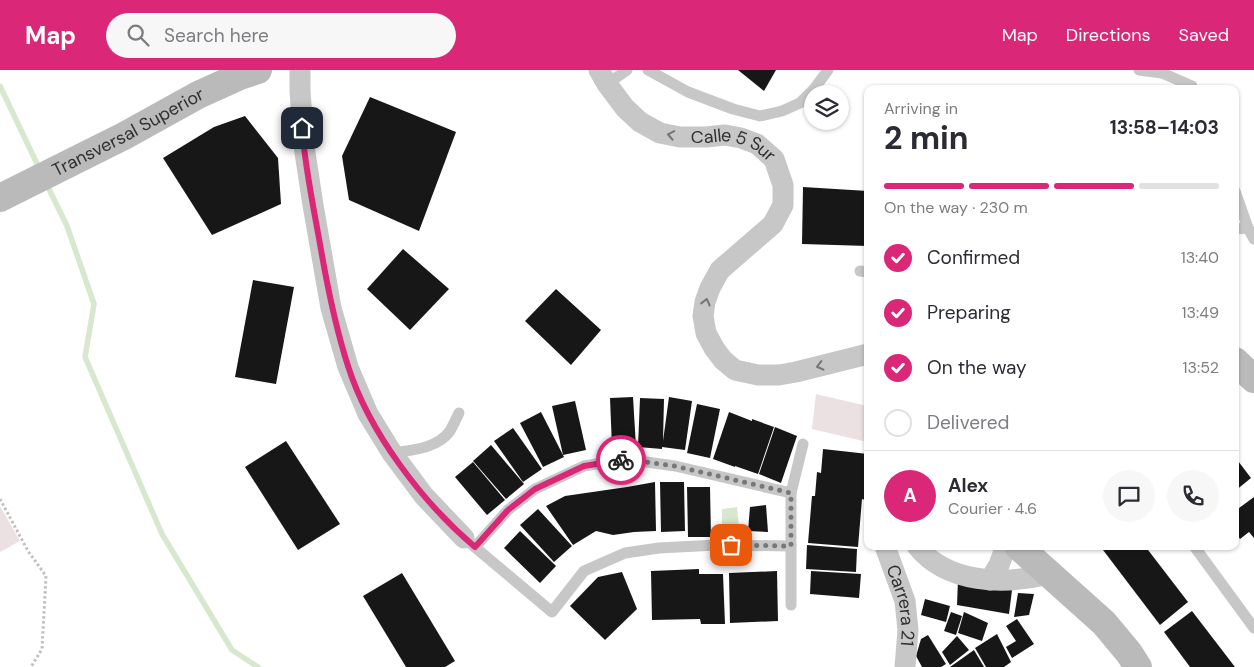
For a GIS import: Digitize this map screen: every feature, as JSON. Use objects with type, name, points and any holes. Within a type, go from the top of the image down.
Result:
[{"type":"main road","name":"Transversal Superior","points":[[0,198],[124,136],[198,95],[258,70]]},
{"type":"main road","points":[[1239,365],[1254,379]]},
{"type":"main road","points":[[1022,550],[1104,623],[1138,667]]},
{"type":"street","points":[[300,70],[304,146],[313,205],[332,308],[348,367],[368,414],[392,453],[424,496],[469,542]]},
{"type":"street","name":"Calle 5 Sur","points":[[603,77],[625,108],[640,122],[660,133],[680,137],[725,135],[741,138],[757,144],[774,159],[783,185],[783,205],[773,224],[720,270],[705,302],[703,316],[706,333],[723,360],[735,370],[758,375],[779,375],[864,355]]},
{"type":"street","name":"Carrera 21","points":[[886,550],[905,601],[909,661]]},
{"type":"street","points":[[920,550],[939,567],[960,575],[990,580],[1012,580],[1048,574]]},
{"type":"street","points":[[990,580],[1004,550]]},
{"type":"lane","points":[[603,77],[627,70]]},
{"type":"lane","points":[[648,70],[688,92],[733,109],[760,116],[782,111],[800,103],[814,89],[828,70]]},
{"type":"lane","points":[[1139,70],[1162,73],[1190,85]]},
{"type":"lane","points":[[1239,202],[1254,239]]},
{"type":"lane","points":[[1239,229],[1248,228]]},
{"type":"lane","points":[[392,453],[420,448],[438,442],[450,432],[459,413]]},
{"type":"lane","points":[[791,605],[791,493],[803,444]]},
{"type":"lane","points":[[791,493],[675,466],[625,459],[584,466],[535,489],[469,542],[552,612],[584,571],[625,553],[659,548],[717,545],[791,546]]},
{"type":"lane","points":[[1197,550],[1254,628]]},
{"type":"path","points":[[0,499],[28,550],[46,576],[42,649],[31,667]]},
{"type":"shaded area","points":[[816,394],[864,405],[864,441],[812,429]]},
{"type":"shaded area","points":[[0,506],[20,541],[0,552]]},
{"type":"shaded area","points":[[737,507],[739,527],[722,528],[722,509]]},
{"type":"building","points":[[738,70],[776,70],[764,91]]},
{"type":"building","points":[[370,97],[456,132],[419,231],[349,200],[342,156]]},
{"type":"building","points":[[245,116],[278,158],[281,204],[212,235],[163,158],[214,127]]},
{"type":"building","points":[[803,187],[864,191],[864,246],[802,244]]},
{"type":"building","points":[[403,249],[449,289],[410,330],[367,289]]},
{"type":"building","points":[[253,280],[294,287],[276,384],[235,377]]},
{"type":"building","points":[[556,289],[601,330],[571,365],[525,321]]},
{"type":"building","points":[[633,397],[636,447],[612,447],[610,398]]},
{"type":"building","points":[[669,397],[692,401],[685,450],[662,447],[662,449],[638,447],[640,398],[664,399],[663,441]]},
{"type":"building","points":[[575,401],[586,450],[563,455],[552,406]]},
{"type":"building","points":[[697,404],[720,409],[710,458],[687,453]]},
{"type":"building","points":[[541,412],[564,457],[543,467],[520,423]]},
{"type":"building","points":[[729,412],[774,427],[758,474],[713,459]]},
{"type":"building","points":[[775,427],[797,436],[781,483],[759,474]]},
{"type":"building","points":[[513,428],[542,469],[523,482],[494,441]]},
{"type":"building","points":[[286,441],[340,524],[298,550],[245,467]]},
{"type":"building","points":[[491,445],[524,484],[506,499],[473,461]]},
{"type":"building","points":[[823,449],[864,454],[864,500],[862,499],[858,547],[808,543],[812,496],[815,496],[817,472],[821,473]]},
{"type":"building","points":[[473,462],[505,500],[487,515],[455,477]]},
{"type":"building","points":[[1239,462],[1251,478],[1239,488]]},
{"type":"building","points":[[655,482],[656,531],[613,535],[596,531],[573,545],[546,506],[565,496]]},
{"type":"building","points":[[660,482],[684,482],[685,531],[661,532]]},
{"type":"building","points":[[687,487],[710,487],[711,537],[688,537]]},
{"type":"building","points":[[1254,497],[1254,538],[1249,532],[1240,539],[1239,538],[1239,508]]},
{"type":"building","points":[[766,505],[768,532],[748,531],[750,507]]},
{"type":"building","points":[[538,509],[572,546],[554,562],[520,525]]},
{"type":"building","points":[[520,531],[556,566],[540,583],[504,548]]},
{"type":"building","points":[[807,545],[857,549],[856,572],[806,569]]},
{"type":"building","points":[[1103,550],[1148,550],[1188,602],[1160,625]]},
{"type":"building","points":[[699,569],[699,574],[723,574],[725,624],[701,624],[700,619],[652,620],[651,571]]},
{"type":"building","points":[[777,571],[778,621],[730,623],[729,573]]},
{"type":"building","points":[[811,571],[861,574],[859,598],[810,594]]},
{"type":"building","points":[[622,572],[637,609],[605,640],[570,606],[598,577]]},
{"type":"building","points":[[402,573],[455,661],[445,667],[406,667],[363,596]]},
{"type":"building","points":[[958,580],[1012,590],[1009,614],[957,605]]},
{"type":"building","points":[[1018,593],[1034,594],[1029,615],[1014,617]]},
{"type":"building","points":[[925,599],[950,606],[946,622],[921,615]]},
{"type":"building","points":[[1192,611],[1235,667],[1190,667],[1164,632]]},
{"type":"building","points":[[951,612],[962,616],[956,635],[944,631]]},
{"type":"building","points":[[964,612],[988,623],[982,641],[958,633]]},
{"type":"building","points":[[1017,619],[1034,644],[1012,658],[1006,647],[1016,641],[1006,626]]},
{"type":"building","points":[[997,634],[1011,662],[1004,667],[986,667],[975,648]]},
{"type":"building","points":[[928,635],[946,664],[941,667],[922,667],[916,656],[921,639]]},
{"type":"building","points":[[957,636],[969,650],[950,665],[942,652]]},
{"type":"building","points":[[974,650],[984,667],[950,667]]},
{"type":"waterway","points":[[0,86],[40,170]]},
{"type":"waterway","points":[[46,183],[67,226],[94,304],[85,357],[162,534],[232,650],[258,667]]},
{"type":"way so far","points":[[621,460],[675,466],[791,493],[791,546],[731,545]]},
{"type":"route","points":[[302,128],[313,205],[332,308],[348,367],[368,414],[392,453],[424,496],[464,538],[475,547],[508,510],[535,489],[584,466],[621,460]]}]
